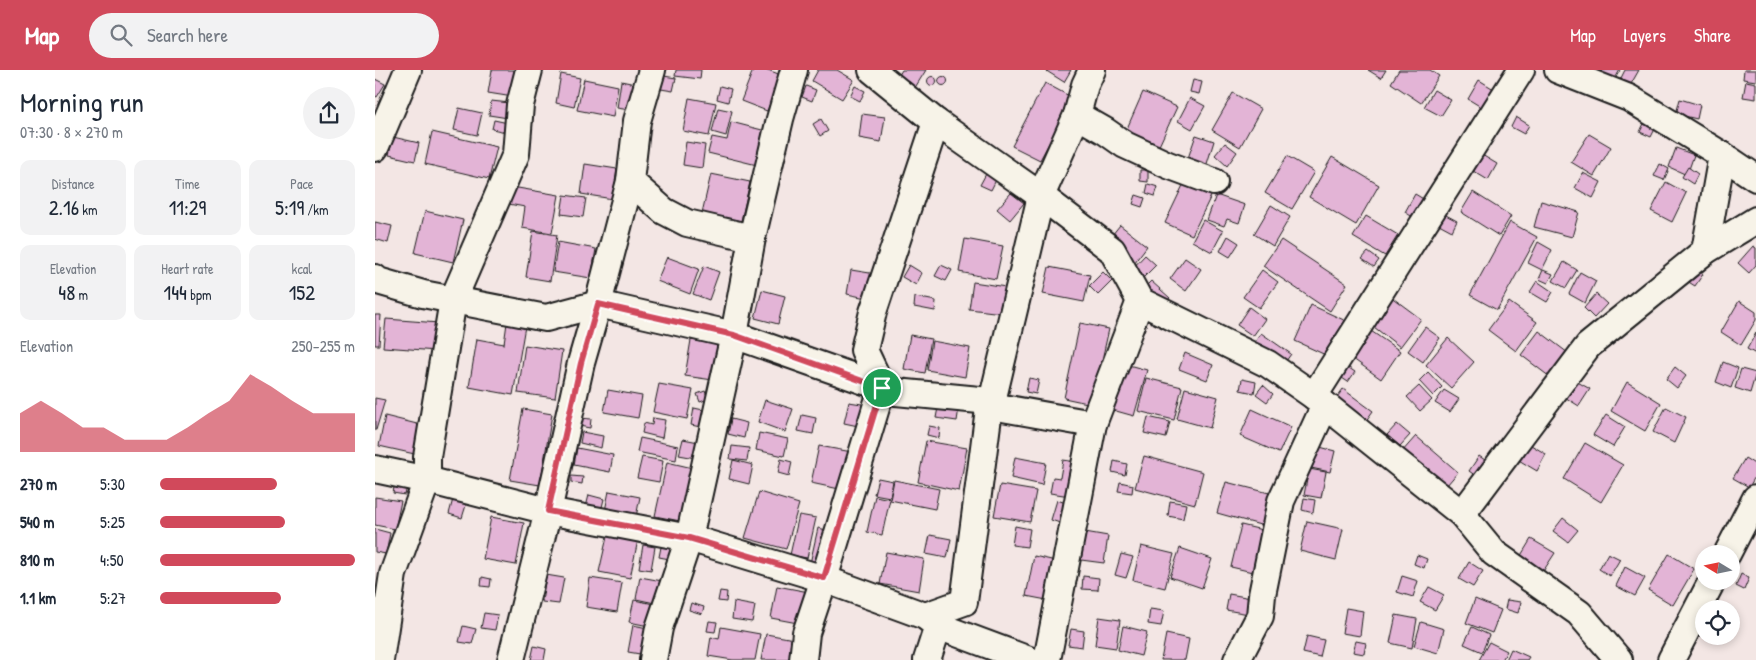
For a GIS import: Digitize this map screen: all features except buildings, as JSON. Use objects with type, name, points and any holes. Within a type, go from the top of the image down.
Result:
[{"type":"street","points":[[375,148],[408,70]]},
{"type":"street","points":[[380,660],[393,574],[427,480],[427,458],[453,300],[516,154],[520,105],[529,70]]},
{"type":"street","points":[[511,660],[548,511],[581,363],[630,181],[637,121],[652,70]]},
{"type":"street","points":[[653,660],[659,628],[689,538],[734,335],[752,238],[780,119],[794,70]]},
{"type":"street","points":[[872,70],[937,122],[1041,196],[1112,250],[1140,301],[1268,364],[1319,401],[1462,514],[1494,553],[1579,613],[1619,660]]},
{"type":"street","points":[[931,621],[964,602],[990,403],[1041,196],[1077,115],[1085,85],[1092,70]]},
{"type":"street","points":[[1237,660],[1260,616],[1262,595],[1281,501],[1319,401],[1521,70]]},
{"type":"street","points":[[1558,70],[1629,98],[1756,178]]},
{"type":"street","points":[[1077,115],[1125,145],[1168,165],[1214,182]]},
{"type":"street","points":[[803,660],[806,633],[882,388],[864,350],[873,312],[937,122]]},
{"type":"street","points":[[1705,251],[1722,155]]},
{"type":"street","points":[[630,181],[664,211],[687,223],[752,238]]},
{"type":"street","points":[[1462,514],[1588,346],[1705,251],[1756,220]]},
{"type":"street","points":[[375,278],[378,282],[423,294],[546,318],[598,304],[734,335],[896,392],[990,403],[1093,424]]},
{"type":"street","points":[[1047,660],[1093,424],[1140,301]]},
{"type":"street","points":[[375,469],[427,480],[548,511],[689,538],[824,578],[1029,660]]},
{"type":"street","points":[[1732,545],[1756,498]]},
{"type":"street","points":[[1671,660],[1708,590]]},
{"type":"street","points":[[927,660],[931,621]]},
{"type":"route","points":[[598,304],[734,335],[882,388],[824,578],[689,538],[548,511],[581,363],[598,304]]}]
